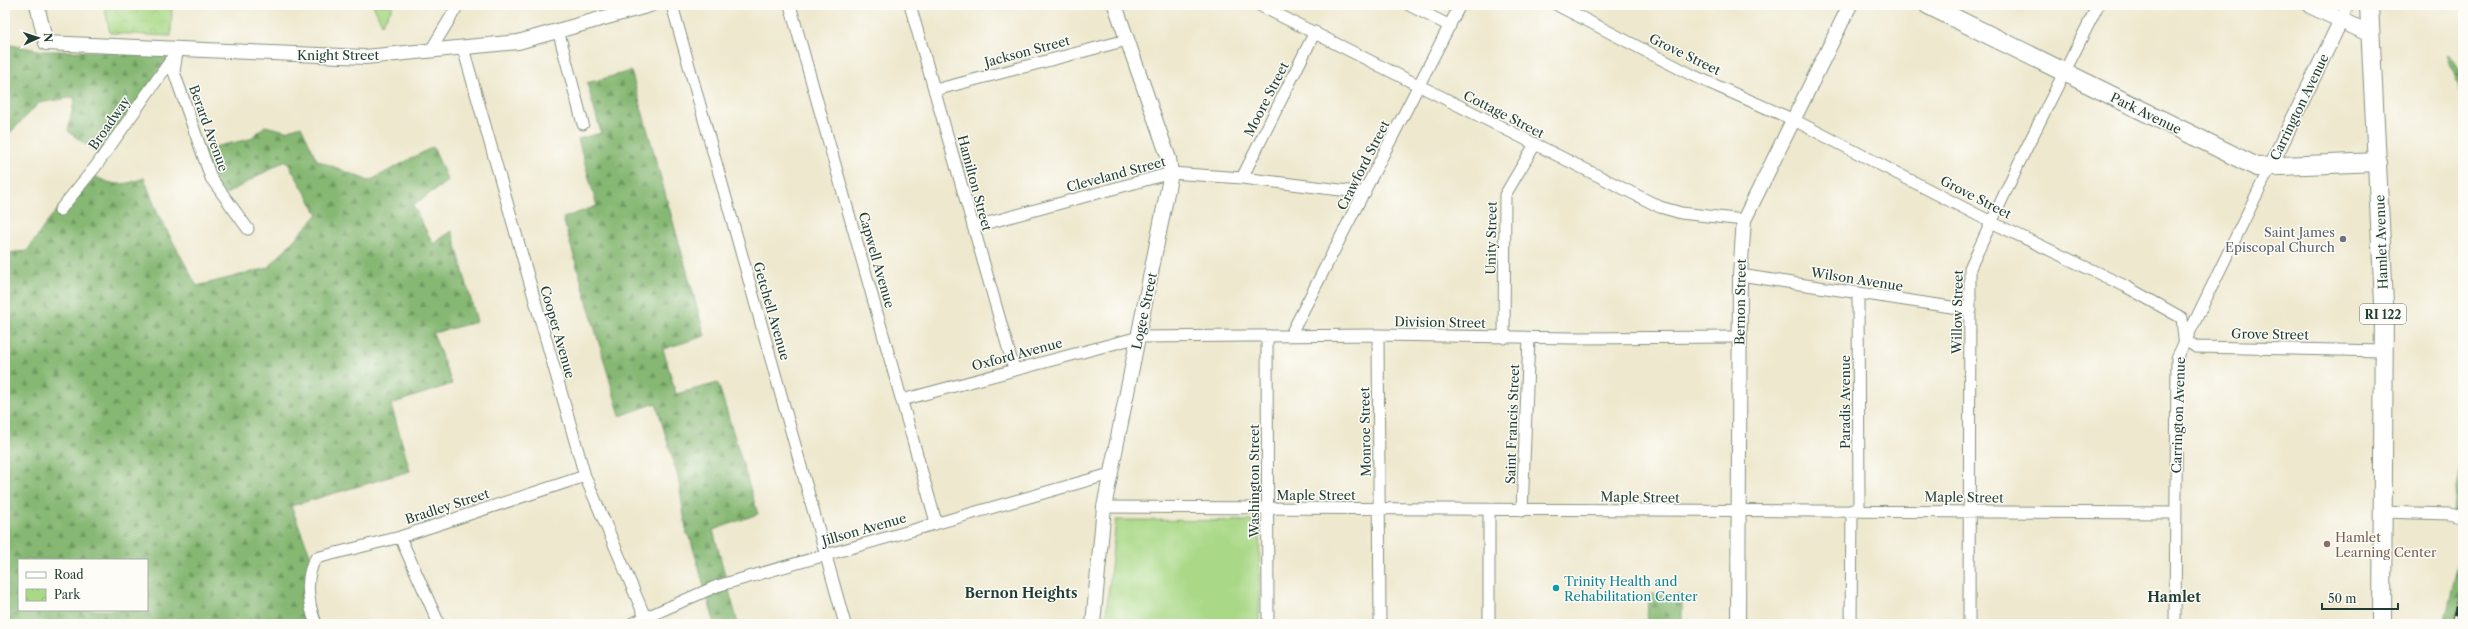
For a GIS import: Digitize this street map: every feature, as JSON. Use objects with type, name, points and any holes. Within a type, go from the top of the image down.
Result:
[{"type":"main road","name":"Park Avenue","points":[[1928,5],[2257,167],[2271,165],[2378,162]]},
{"type":"main road","points":[[2310,5],[2370,34]]},
{"type":"main road","name":"Hamlet Avenue","points":[[2369,5],[2384,303],[2382,351],[2382,624]]},
{"type":"street","name":"Knight Street","points":[[37,5],[46,43],[178,50],[365,57],[518,42],[650,5]]},
{"type":"street","points":[[431,50],[458,5]]},
{"type":"street","name":"Getchell Avenue","points":[[672,5],[827,555],[845,624]]},
{"type":"street","name":"Capwell Avenue","points":[[790,5],[936,522]]},
{"type":"street","name":"Hamilton Street","points":[[910,5],[1014,369]]},
{"type":"street","name":"Logee Street","points":[[1093,624],[1104,507],[1171,173],[1168,159],[1115,5]]},
{"type":"street","name":"Cottage Street","points":[[1259,5],[1315,32],[1534,146],[1660,207],[1682,213],[1744,220]]},
{"type":"street","points":[[1409,5],[1450,26]]},
{"type":"street","name":"Crawford Street","points":[[1290,336],[1365,193],[1460,5]]},
{"type":"street","name":"Grove Street","points":[[1556,5],[1694,76],[1794,120],[1991,222],[2125,286],[2182,318],[2184,339],[2196,347],[2382,351]]},
{"type":"street","name":"Bernon Street","points":[[1738,624],[1739,337],[1740,275],[1744,220],[1850,5]]},
{"type":"street","name":"Willow Street","points":[[1969,624],[1970,268],[1991,222],[2098,5]]},
{"type":"street","name":"Carrington Avenue","points":[[2175,624],[2177,358],[2184,339],[2271,165],[2348,5]]},
{"type":"street","points":[[558,30],[583,124]]},
{"type":"street","name":"Moore Street","points":[[1242,178],[1315,32]]},
{"type":"street","name":"Jackson Street","points":[[935,90],[1127,40]]},
{"type":"street","name":"Cooper Avenue","points":[[463,48],[585,476],[645,617]]},
{"type":"street","name":"Broadway","points":[[60,210],[96,166],[178,50]]},
{"type":"street","name":"Berard Avenue","points":[[178,50],[174,72],[212,178],[248,229]]},
{"type":"street","name":"Unity Street","points":[[1504,338],[1505,195],[1534,146]]},
{"type":"street","name":"Cleveland Street","points":[[973,227],[1171,173],[1242,178],[1365,193]]},
{"type":"street","name":"Wilson Avenue","points":[[1740,275],[1971,310]]},
{"type":"street","name":"Paradis Avenue","points":[[1851,624],[1855,510],[1858,294]]},
{"type":"street","name":"Division Street","points":[[1139,337],[1378,335],[1504,338],[1739,337]]},
{"type":"street","name":"Monroe Street","points":[[1378,335],[1380,624]]},
{"type":"street","name":"Oxford Avenue","points":[[902,400],[1139,337]]},
{"type":"street","name":"Washington Street","points":[[1267,337],[1269,510],[1268,624]]},
{"type":"street","name":"Saint Francis Street","points":[[1522,511],[1529,338]]},
{"type":"street","name":"Jillson Avenue","points":[[631,624],[717,586],[936,522],[1110,474]]},
{"type":"street","name":"Bradley Street","points":[[316,624],[312,614],[308,586],[311,566],[316,558],[400,537],[585,476]]},
{"type":"street","name":"Maple Street","points":[[1104,507],[1269,510],[1380,509],[1739,512],[1855,510],[2176,513]]},
{"type":"street","points":[[1489,511],[1489,624]]},
{"type":"street","points":[[2382,512],[2449,514],[2463,517]]},
{"type":"street","points":[[400,537],[439,624]]},
{"type":"green space","points":[[104,5],[172,5],[171,36],[110,33]]},
{"type":"green space","points":[[373,5],[394,5],[382,24]]},
{"type":"green space","points":[[5,44],[44,51],[173,52],[99,155],[68,131],[75,97],[39,103],[5,138]]},
{"type":"green space","points":[[2447,55],[2450,55],[2463,74],[2463,98]]},
{"type":"green space","points":[[631,71],[705,336],[663,349],[676,394],[718,383],[758,514],[713,530],[738,624],[715,624],[689,534],[687,535],[678,477],[656,403],[620,416],[563,218],[597,206],[578,139],[601,133],[587,83]]},
{"type":"green space","points":[[265,126],[286,131],[301,126],[317,160],[369,181],[433,147],[448,181],[413,205],[433,244],[452,231],[477,322],[433,333],[452,384],[391,404],[410,471],[291,506],[313,562],[310,604],[318,624],[5,624],[5,253],[27,251],[50,218],[91,174],[105,181],[117,184],[129,183],[144,178],[158,214],[197,286],[268,268],[318,214],[286,160],[221,197],[200,150],[250,139]]},
{"type":"green space","points":[[2463,455],[2463,519],[2452,518]]},
{"type":"green space","points":[[1116,520],[1260,521],[1259,624],[1105,624]]},
{"type":"green space","points":[[2463,542],[2463,624],[2444,624]]},
{"type":"green space","points":[[1648,594],[1682,595],[1682,624],[1647,624]]},
{"type":"railway","points":[[2453,624],[2463,578]]},
{"type":"place","name":"Saint James Episcopal Church","points":[[2343,239]]},
{"type":"place","name":"Hamlet Learning Center","points":[[2327,544]]},
{"type":"place","name":"Trinity Health and Rehabilitation Center","points":[[1556,588]]},
{"type":"district","name":"Bernon Heights","points":[[1021,593]]},
{"type":"district","name":"Hamlet","points":[[2174,597]]}]
